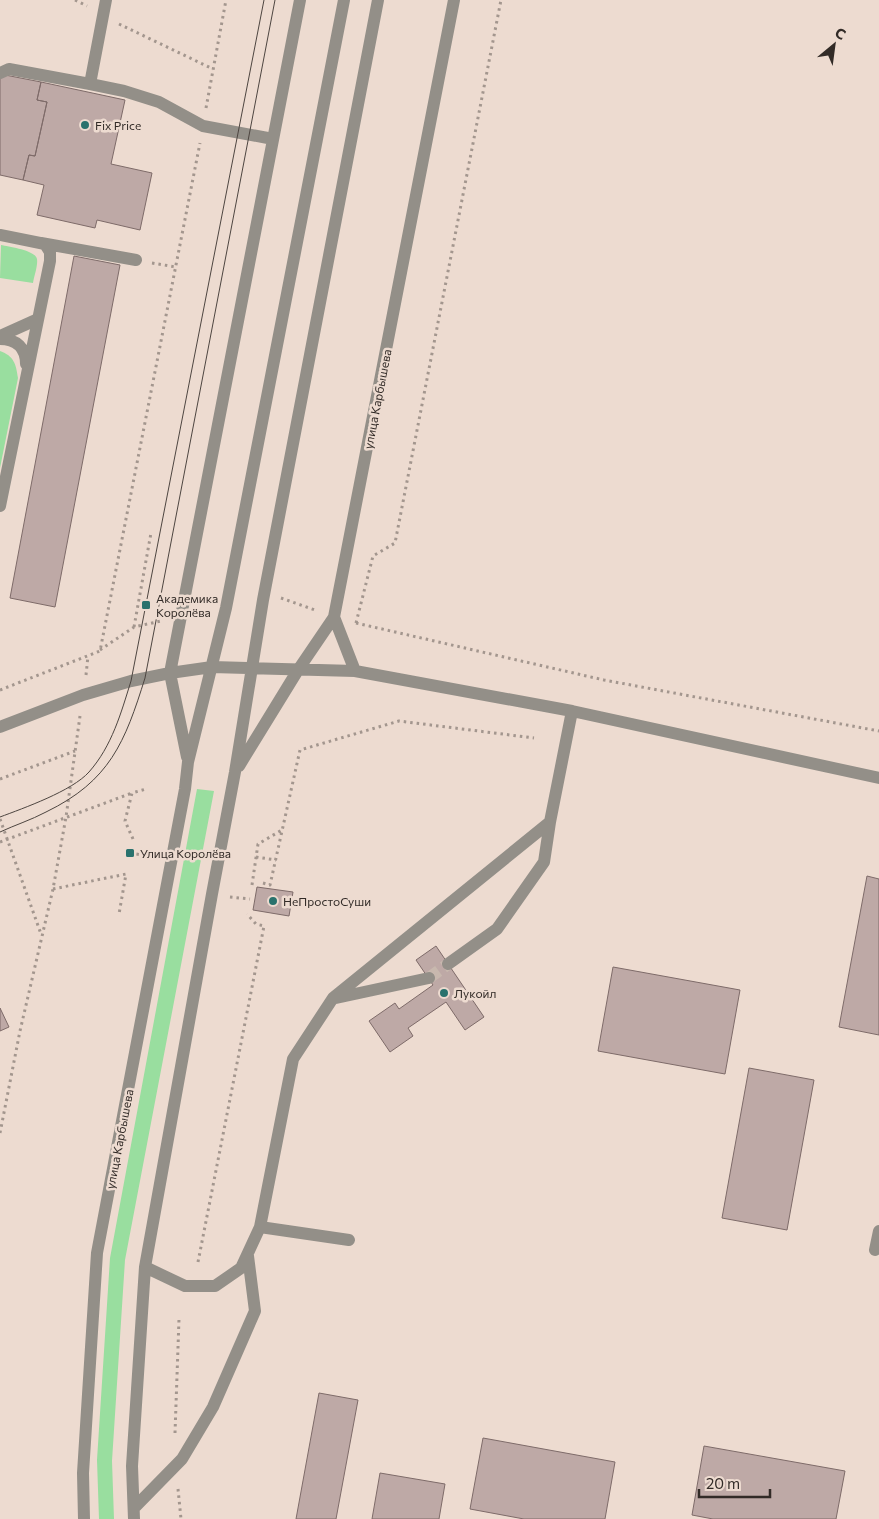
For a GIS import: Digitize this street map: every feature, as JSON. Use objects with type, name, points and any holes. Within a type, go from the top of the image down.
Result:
[{"type":"street","points":[[90,84],[106,0]]},
{"type":"street","name":"улица Карбышева","points":[[188,762],[170,673],[300,0]]},
{"type":"street","name":"улица Карбышева","points":[[84,1519],[83,1473],[97,1253],[185,788],[188,762],[228,598],[344,0]]},
{"type":"street","name":"улица Карбышева","points":[[134,1514],[132,1466],[145,1267],[235,772],[263,600],[378,0]]},
{"type":"street","name":"улица Карбышева","points":[[235,772],[298,670],[334,617],[454,0]]},
{"type":"street","points":[[0,73],[9,69],[124,92],[159,102],[203,126],[273,139]]},
{"type":"street","points":[[0,235],[136,260]]},
{"type":"street","points":[[0,506],[50,261],[50,252],[46,244]]},
{"type":"street","points":[[0,337],[38,319]]},
{"type":"street","points":[[0,337],[19,345],[26,354],[26,373]]},
{"type":"street","points":[[334,617],[355,671]]},
{"type":"street","points":[[0,727],[83,695],[131,681],[170,673],[212,667],[355,671],[572,711],[879,778]]},
{"type":"street","points":[[448,964],[497,928],[544,862],[572,711]]},
{"type":"street","points":[[145,1267],[185,1286],[215,1286],[241,1268],[260,1227],[293,1059],[333,998],[550,822]]},
{"type":"street","points":[[333,998],[429,978]]},
{"type":"street","points":[[260,1227],[349,1240]]},
{"type":"street","points":[[875,1250],[879,1231]]},
{"type":"street","points":[[134,1514],[182,1459],[213,1407],[255,1311],[248,1255]]},
{"type":"path","points":[[75,0],[213,69]]},
{"type":"path","points":[[100,651],[176,267],[226,0]]},
{"type":"path","points":[[356,623],[373,556],[395,543],[501,0]]},
{"type":"path","points":[[136,260],[176,267]]},
{"type":"path","points":[[134,627],[151,533]]},
{"type":"path","points":[[278,597],[315,610]]},
{"type":"path","points":[[0,690],[100,651],[134,627],[169,620]]},
{"type":"path","points":[[348,621],[604,680],[879,731]]},
{"type":"path","points":[[85,684],[88,656]]},
{"type":"path","points":[[0,1133],[20,1031],[53,889],[66,817],[80,714]]},
{"type":"path","points":[[263,883],[270,885],[300,750],[399,721],[534,738]]},
{"type":"path","points":[[0,779],[76,751]]},
{"type":"path","points":[[0,842],[146,788]]},
{"type":"path","points":[[132,793],[125,821],[133,839]]},
{"type":"path","points":[[0,819],[42,936]]},
{"type":"path","points":[[252,885],[258,844],[283,830]]},
{"type":"path","points":[[130,853],[171,859]]},
{"type":"path","points":[[256,857],[276,860]]},
{"type":"path","points":[[53,889],[126,874],[119,914]]},
{"type":"path","points":[[198,1262],[264,926],[256,924],[247,914]]},
{"type":"path","points":[[179,1318],[174,1450],[181,1519]]},
{"type":"green space","points":[[1,245],[22,249],[35,256],[37,265],[33,283],[0,278]]},
{"type":"green space","points":[[0,351],[14,361],[18,378],[0,468]]},
{"type":"green space","points":[[197,789],[214,791],[125,1260],[112,1461],[114,1519],[99,1519],[97,1460],[110,1258]]},
{"type":"building","points":[[0,74],[41,82],[37,100],[47,102],[35,156],[29,155],[23,180],[0,175]]},
{"type":"building","points":[[41,82],[125,100],[111,164],[152,173],[140,230],[97,220],[95,228],[37,215],[44,185],[23,180],[29,155],[35,156],[47,102],[37,100]]},
{"type":"building","points":[[74,256],[120,265],[55,607],[10,598]]},
{"type":"building","points":[[867,876],[879,879],[879,1035],[839,1027]]},
{"type":"building","name":"НеПростоСуши","points":[[257,887],[293,892],[289,916],[253,910]]},
{"type":"building","name":"Лукойл","points":[[436,946],[484,1017],[465,1030],[446,1002],[408,1028],[413,1036],[390,1052],[369,1021],[395,1003],[399,1009],[433,985],[416,960]]},
{"type":"building","points":[[613,967],[740,990],[725,1074],[598,1051]]},
{"type":"building","points":[[0,1008],[9,1027],[0,1031]]},
{"type":"building","points":[[749,1068],[814,1080],[787,1230],[722,1218]]},
{"type":"building","points":[[319,1393],[358,1400],[336,1519],[296,1519]]},
{"type":"building","points":[[483,1438],[615,1462],[605,1519],[524,1519],[470,1509]]},
{"type":"building","points":[[704,1446],[845,1471],[836,1519],[713,1519],[692,1515]]},
{"type":"building","points":[[380,1473],[445,1484],[439,1519],[372,1519]]},
{"type":"tunnel","points":[[429,978],[448,964]]},
{"type":"tram line","points":[[0,817],[60,792],[89,772],[110,740],[131,681],[264,0]]},
{"type":"tram line","points":[[0,832],[35,818],[68,800],[86,787],[112,757],[122,740],[138,701],[145,678],[275,0]]},
{"type":"place","name":"Fix Price","points":[[85,125]]},
{"type":"place","name":"Академика Королёва","points":[[146,605]]},
{"type":"place","name":"Улица Королёва","points":[[130,853]]},
{"type":"place","name":"НеПростоСуши","points":[[273,901]]},
{"type":"place","name":"Лукойл","points":[[444,993]]}]
